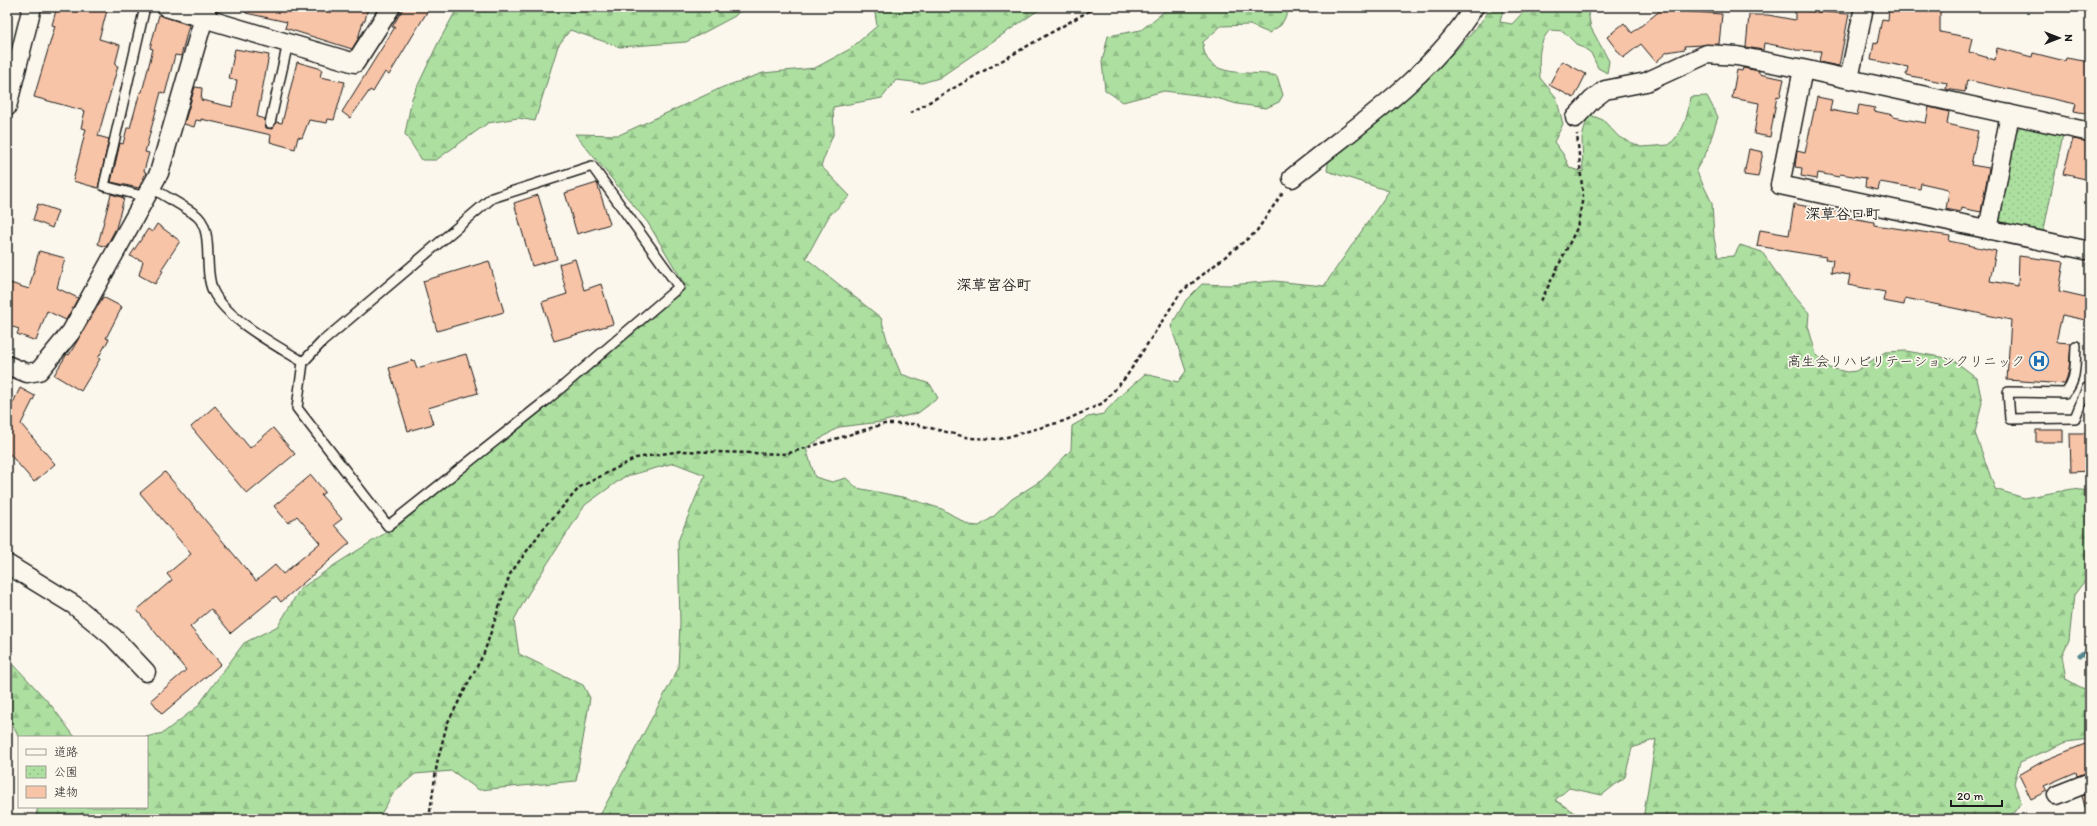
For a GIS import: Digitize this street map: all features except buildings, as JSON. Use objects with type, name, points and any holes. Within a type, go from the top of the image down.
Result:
[{"type":"street","points":[[7,107],[32,7]]},
{"type":"street","points":[[166,7],[206,12],[288,43],[355,63],[391,7]]},
{"type":"street","points":[[1292,178],[1422,73],[1461,29],[1474,7]]},
{"type":"street","points":[[1849,79],[1864,7]]},
{"type":"street","points":[[7,365],[27,373],[39,371],[71,332],[159,172],[206,12]]},
{"type":"street","points":[[1575,118],[1592,100],[1605,90],[1646,82],[1707,54],[1736,56],[1803,69],[2090,132]]},
{"type":"street","points":[[1803,69],[1780,185],[2090,251]]},
{"type":"street","points":[[1988,230],[2010,114]]},
{"type":"street","points":[[7,564],[74,605],[113,637],[146,672]]},
{"type":"street","points":[[2057,795],[2090,782]]},
{"type":"lane","points":[[145,7],[104,186],[148,192],[198,217],[204,227],[207,273],[213,292],[235,318],[303,362]]},
{"type":"lane","points":[[270,123],[288,43]]},
{"type":"lane","points":[[592,166],[679,286],[548,399],[388,526],[297,408],[303,362],[322,342],[492,198],[592,166]]},
{"type":"lane","points":[[2076,346],[2074,374],[2070,389],[2065,392],[2008,392],[2010,419],[2075,418],[2088,388],[2090,388]]},
{"type":"path","points":[[910,113],[1096,7]]},
{"type":"path","points":[[1541,301],[1577,228],[1583,197],[1575,118]]},
{"type":"path","points":[[429,819],[437,763],[447,724],[484,653],[510,574],[543,529],[580,487],[636,458],[681,451],[786,454],[884,424],[915,424],[970,438],[1000,439],[1064,421],[1103,403],[1126,377],[1181,292],[1256,232],[1292,178]]},
{"type":"green space","points":[[458,7],[743,7],[735,16],[686,42],[620,47],[570,30],[558,46],[535,121],[518,118],[488,123],[436,160],[422,160],[405,134],[412,98],[438,43]]},
{"type":"green space","points":[[874,7],[1043,7],[939,78],[922,83],[896,80],[882,98],[833,107],[834,132],[821,166],[850,196],[829,216],[806,258],[881,318],[888,343],[901,374],[930,384],[938,398],[918,413],[881,422],[839,427],[806,448],[815,477],[832,482],[846,478],[857,488],[907,498],[942,509],[969,525],[979,526],[993,517],[1012,499],[1042,480],[1071,450],[1072,426],[1088,417],[1103,414],[1121,395],[1145,374],[1178,382],[1186,371],[1171,326],[1186,300],[1202,284],[1230,285],[1274,281],[1324,286],[1389,191],[1327,171],[1330,150],[1396,103],[1438,68],[1475,29],[1492,7],[1504,7],[1500,22],[1512,24],[1528,7],[1587,7],[1591,28],[1609,61],[1607,73],[1598,68],[1591,53],[1578,46],[1563,31],[1550,30],[1543,40],[1540,52],[1540,78],[1556,97],[1563,124],[1554,142],[1563,154],[1570,168],[1583,172],[1582,138],[1588,114],[1603,120],[1619,137],[1641,147],[1669,145],[1682,129],[1688,112],[1690,97],[1707,96],[1718,117],[1707,151],[1696,170],[1712,203],[1714,238],[1718,257],[1734,256],[1740,245],[1762,252],[1784,284],[1809,313],[1808,326],[1816,354],[1830,368],[1847,372],[1856,371],[1885,352],[1906,351],[1952,359],[1977,378],[1982,402],[1975,433],[1995,489],[2024,498],[2072,489],[2090,491],[2090,574],[2074,595],[2069,640],[2062,655],[2066,679],[2082,688],[2090,690],[2090,739],[2067,742],[2020,762],[2014,783],[2021,803],[2016,811],[2006,819],[1643,819],[1656,739],[1632,748],[1625,777],[1602,795],[1569,788],[1555,800],[1584,819],[598,819],[678,669],[680,623],[678,541],[705,475],[674,463],[624,477],[585,505],[528,594],[514,620],[519,654],[583,685],[590,698],[576,781],[479,790],[452,771],[415,774],[394,792],[378,819],[35,819],[38,808],[148,808],[148,737],[163,733],[197,707],[244,643],[278,626],[300,589],[387,532],[517,429],[620,343],[685,285],[648,223],[575,134],[619,135],[723,87],[763,73],[815,68],[850,49],[877,26]]},
{"type":"green space","points":[[1170,7],[1291,7],[1281,25],[1269,33],[1250,25],[1221,26],[1203,42],[1205,55],[1211,63],[1220,68],[1243,73],[1277,76],[1283,95],[1279,102],[1266,108],[1237,104],[1213,97],[1164,91],[1123,102],[1105,90],[1102,62],[1108,36],[1141,30]]},
{"type":"green space","points":[[2023,125],[2063,134],[2043,234],[2001,222],[1996,213],[2014,132]]},
{"type":"green space","points":[[7,663],[15,666],[51,705],[74,736],[18,736],[7,714]]},
{"type":"waterway","points":[[2080,655],[2090,650]]},
{"type":"place","name":"高生会リハビリテーションクリニック","points":[[2039,361]]},
{"type":"district","name":"深草谷口町","points":[[1843,214]]},
{"type":"district","name":"深草宮谷町","points":[[994,285]]}]
